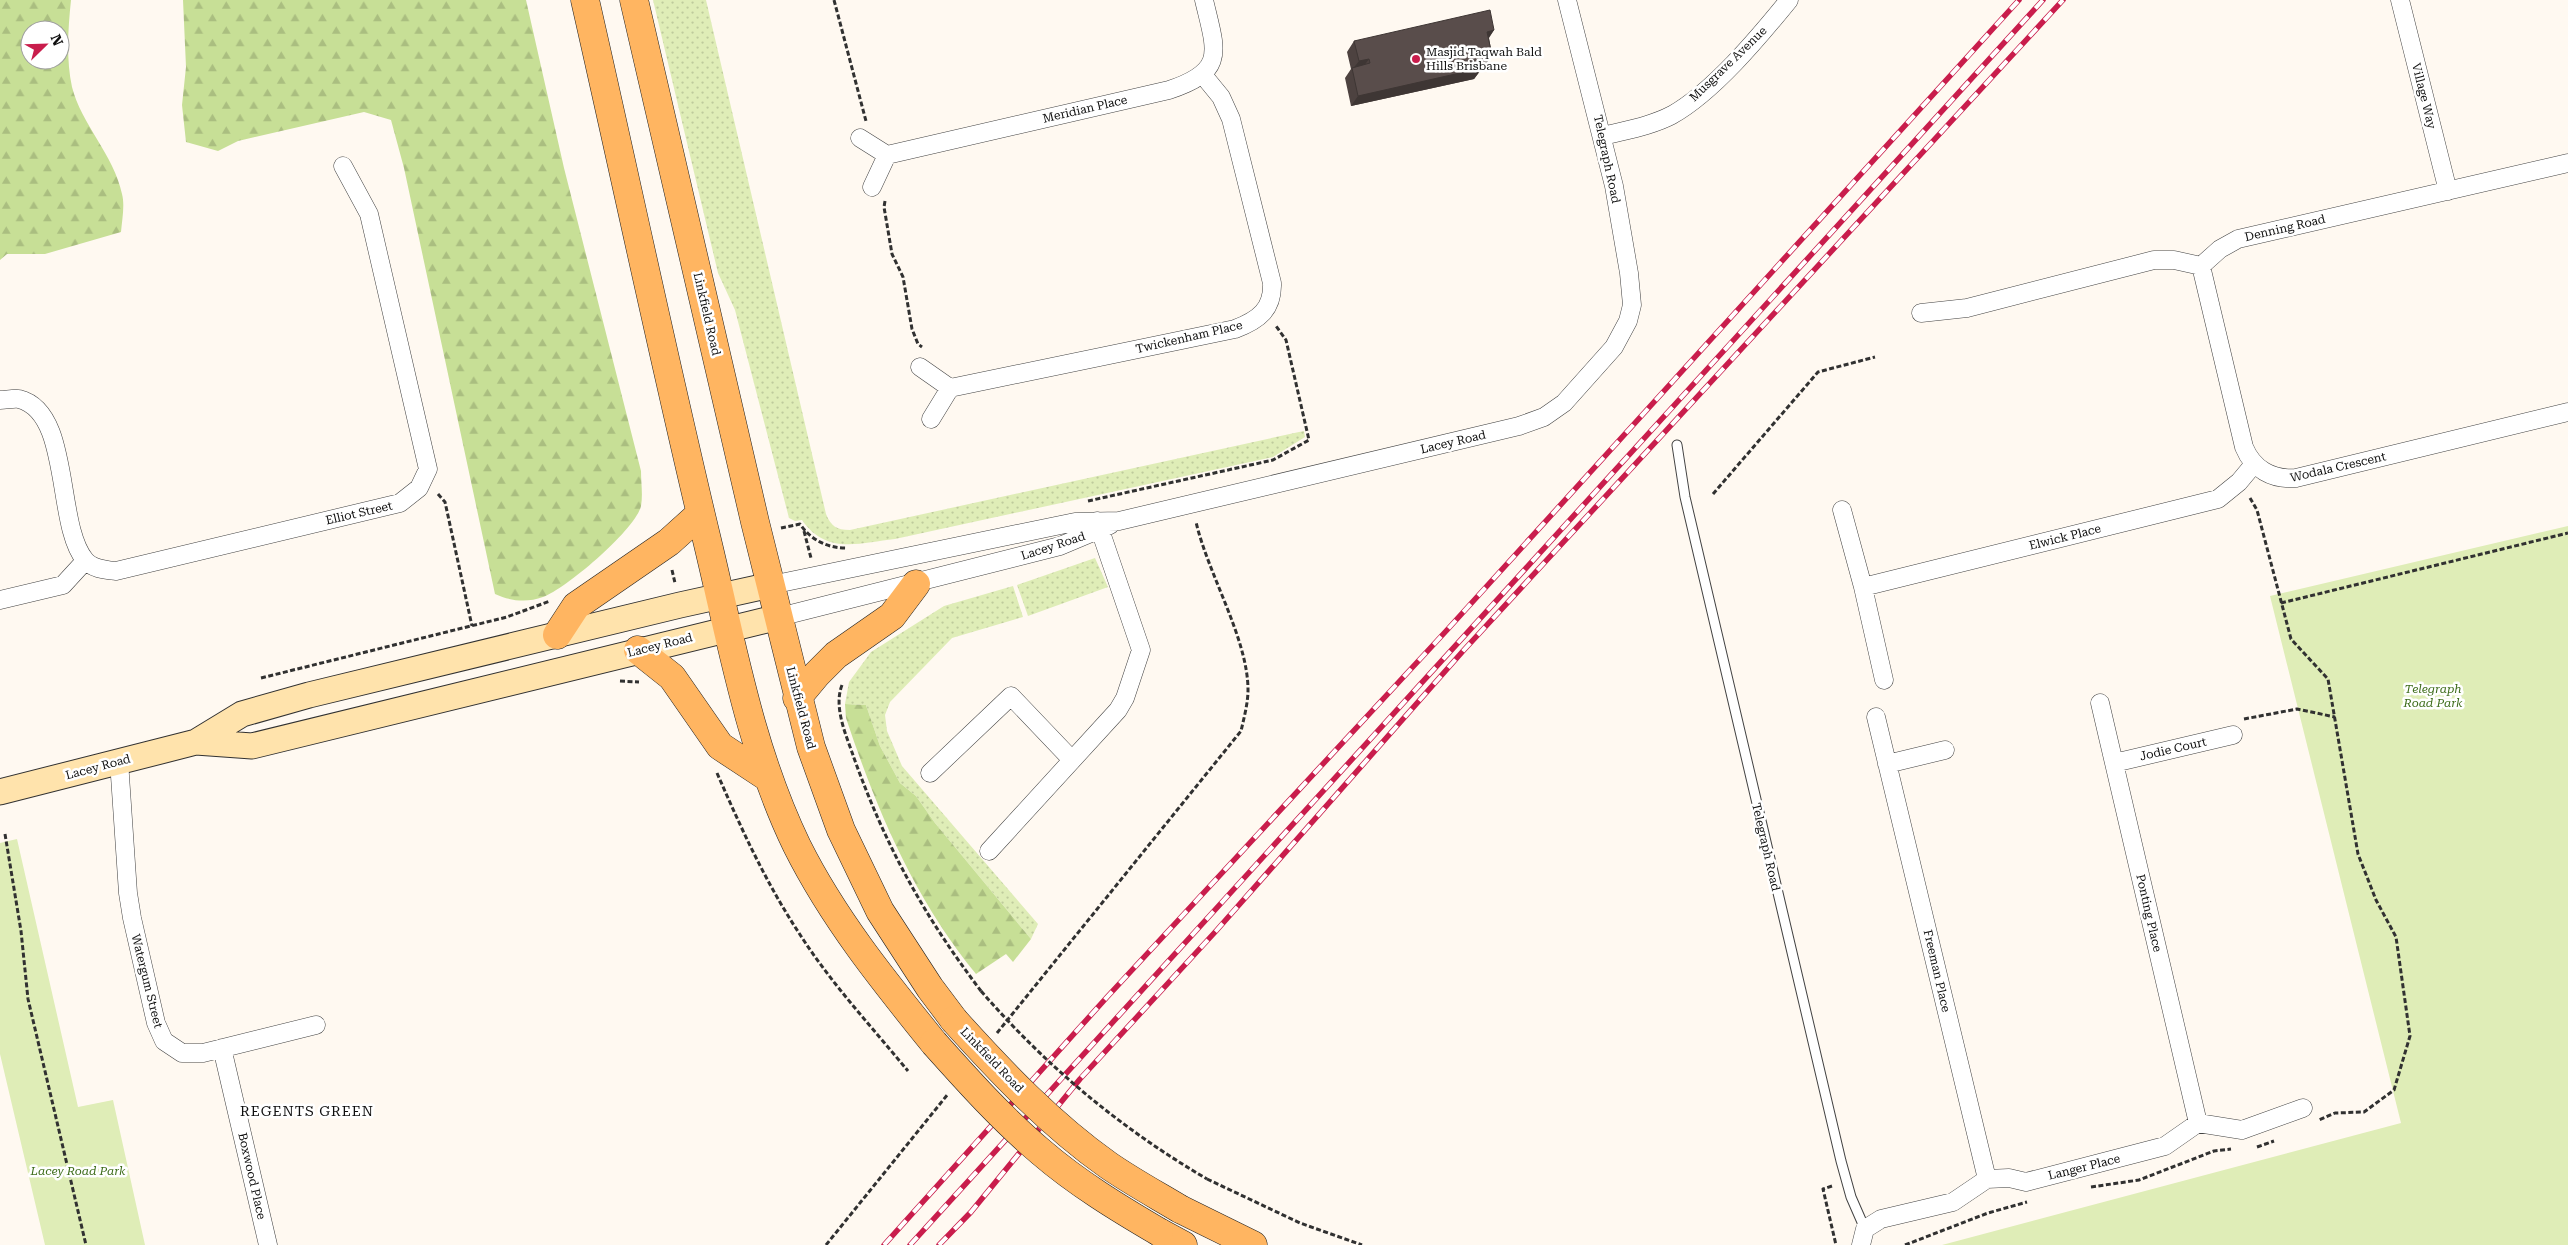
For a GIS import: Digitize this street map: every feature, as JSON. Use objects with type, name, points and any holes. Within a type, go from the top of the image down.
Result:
[{"type":"main road","points":[[586,0],[700,514],[748,716],[767,777],[797,846],[829,903],[857,946],[934,1043],[1005,1119],[1042,1153],[1085,1185],[1158,1232],[1183,1245]]},
{"type":"main road","name":"Linkfield Road","points":[[634,0],[797,698],[827,795],[861,874],[903,948],[954,1020],[1008,1078],[1074,1138],[1108,1164],[1180,1209],[1253,1245]]},
{"type":"main road","points":[[557,635],[576,606],[669,542],[700,514]]},
{"type":"main road","points":[[797,698],[836,655],[892,616],[916,584]]},
{"type":"main road","points":[[638,650],[672,676],[720,746],[767,777]]},
{"type":"street","points":[[1204,0],[1212,33],[1214,58],[1203,75],[1221,98],[1232,119],[1272,283],[1272,295],[1263,314]]},
{"type":"street","name":"Telegraph Road","points":[[1567,0],[1603,136],[1630,273],[1632,305],[1628,321]]},
{"type":"street","name":"Musgrave Avenue","points":[[1603,136],[1648,124],[1685,106],[1710,86],[1764,30],[1789,0]]},
{"type":"street","name":"Village Way","points":[[2400,0],[2448,192]]},
{"type":"street","name":"Meridian Place","points":[[888,155],[1169,90],[1203,75]]},
{"type":"street","points":[[860,138],[888,155],[872,187]]},
{"type":"street","name":"Denning Road","points":[[2201,266],[2220,249],[2238,239],[2448,192],[2568,162]]},
{"type":"street","points":[[344,166],[369,214],[428,469],[424,479]]},
{"type":"street","points":[[1921,313],[1967,308],[2154,260],[2174,260],[2201,266],[2244,447],[2254,464]]},
{"type":"street","name":"Twickenham Place","points":[[950,388],[1235,329],[1250,324],[1263,314]]},
{"type":"street","name":"Lacey Road","points":[[196,742],[252,746],[638,650],[916,584],[1060,546],[1099,525],[1519,426],[1544,417],[1564,403],[1604,359],[1623,334],[1628,321]]},
{"type":"street","points":[[920,367],[950,388],[931,419]]},
{"type":"street","points":[[0,400],[19,399],[28,403],[36,408],[49,424],[76,542],[85,561],[63,584],[0,600]]},
{"type":"street","name":"Wodala Crescent","points":[[2254,464],[2274,477],[2296,478],[2568,412]]},
{"type":"street","name":"Elwick Place","points":[[1863,587],[2218,499],[2239,482],[2254,464]]},
{"type":"street","name":"Elliot Street","points":[[85,561],[99,569],[116,571],[400,503],[419,488],[424,479]]},
{"type":"street","points":[[1842,510],[1863,587],[1884,680]]},
{"type":"street","name":"Lacey Road","points":[[0,792],[196,742],[242,714],[368,680],[720,595],[1075,522],[1099,525]]},
{"type":"street","points":[[989,851],[1118,710],[1125,698],[1141,650],[1099,525]]},
{"type":"street","points":[[930,773],[1011,696],[1072,760]]},
{"type":"street","name":"Ponting Place","points":[[2100,703],[2198,1123]]},
{"type":"street","name":"Freeman Place","points":[[1876,717],[1987,1179]]},
{"type":"street","name":"Jodie Court","points":[[2114,763],[2233,735]]},
{"type":"street","points":[[1887,764],[1945,750]]},
{"type":"street","name":"Watergum Street","points":[[119,761],[128,893],[160,1032],[164,1041],[182,1053],[203,1053],[316,1025]]},
{"type":"street","name":"Boxwood Place","points":[[222,1048],[268,1245]]},
{"type":"street","points":[[2198,1123],[2242,1130],[2307,1116]]},
{"type":"street","name":"Langer Place","points":[[1987,1179],[2009,1178],[2026,1182],[2164,1146],[2198,1123]]},
{"type":"street","points":[[1863,1237],[1881,1219],[1953,1202],[1987,1179]]},
{"type":"lane","name":"Telegraph Road","points":[[1677,445],[1685,497],[1806,1019],[1846,1182],[1863,1237]]},
{"type":"path","points":[[834,0],[867,124],[860,138]]},
{"type":"path","points":[[872,187],[886,197],[884,208],[888,234],[892,254],[904,277],[912,329],[918,344],[930,352],[920,367]]},
{"type":"path","points":[[1263,314],[1281,331],[1286,340],[1309,440]]},
{"type":"path","points":[[1713,494],[1818,372],[1875,357]]},
{"type":"path","points":[[424,479],[445,502],[472,626]]},
{"type":"path","points":[[2239,482],[2258,510],[2291,639],[2328,679],[2358,854],[2376,900],[2396,937],[2410,1036],[2394,1090],[2364,1112],[2307,1116]]},
{"type":"path","points":[[993,1038],[1242,731],[1248,690],[1242,649],[1208,562],[1192,504]]},
{"type":"path","points":[[2281,603],[2568,533]]},
{"type":"path","points":[[671,564],[676,592]]},
{"type":"path","points":[[261,678],[508,617],[555,598]]},
{"type":"path","points":[[845,679],[839,700],[844,726],[887,841],[928,915],[981,991],[1038,1054],[1078,1089],[1148,1142],[1207,1179],[1300,1223],[1362,1245]]},
{"type":"path","points":[[614,683],[637,682],[646,684]]},
{"type":"path","points":[[2233,735],[2240,720],[2287,709],[2297,708],[2335,717]]},
{"type":"path","points":[[714,768],[752,852],[799,934],[831,978],[908,1071]]},
{"type":"path","points":[[5,834],[21,931],[28,999],[86,1245]]},
{"type":"path","points":[[826,1245],[950,1092]]},
{"type":"path","points":[[2253,1147],[2263,1146],[2279,1139]]},
{"type":"path","points":[[2083,1188],[2140,1180],[2214,1151],[2233,1149]]},
{"type":"path","points":[[1832,1186],[1823,1188],[1836,1245]]},
{"type":"path","points":[[1905,1245],[1988,1213],[2028,1202]]},
{"type":"green space","points":[[0,0],[71,0],[69,20],[20,20],[20,70],[70,70],[76,101],[118,180],[123,203],[121,232],[45,254],[7,254],[0,260]]},
{"type":"green space","points":[[183,0],[526,0],[564,168],[641,471],[642,502],[636,516],[627,529],[583,571],[554,592],[537,599],[525,601],[513,600],[495,594],[404,168],[391,120],[364,112],[238,141],[218,151],[186,142],[182,105],[186,67]]},
{"type":"green space","points":[[653,0],[706,0],[826,514],[830,522],[835,526],[850,530],[1299,432],[1304,431],[1305,437],[1273,457],[895,539],[856,544],[832,542],[811,531],[802,520],[795,521],[789,518],[735,310],[718,273]]},
{"type":"green space","name":"Telegraph Road Park","points":[[2568,526],[2568,1245],[1942,1245],[2401,1123],[2270,596]]},
{"type":"green space","points":[[1095,558],[1108,587],[1028,616],[1017,585]]},
{"type":"green space","points":[[1013,586],[1023,617],[952,638],[890,702],[885,715],[887,731],[902,766],[1038,924],[1031,939],[935,823],[916,796],[900,783],[880,746],[866,705],[845,704],[849,682],[871,652],[944,606]]},
{"type":"green space","points":[[845,704],[866,705],[880,746],[900,783],[916,796],[935,823],[1031,939],[1013,962],[1006,954],[976,974],[934,915],[899,852],[884,820],[846,718]]},
{"type":"green space","name":"Lacey Road Park","points":[[17,839],[78,1107],[113,1100],[145,1245],[45,1245],[0,1054],[0,843]]},
{"type":"building","name":"Masjid Taqwah Bald Hills Brisbane","points":[[1490,10],[1494,30],[1487,32],[1492,55],[1482,68],[1358,96],[1352,68],[1370,63],[1369,59],[1359,61],[1354,41]]},
{"type":"railway","points":[[884,1245],[1108,996],[1447,630],[2019,0]]},
{"type":"railway","points":[[910,1245],[2043,0]]},
{"type":"railway","points":[[939,1245],[971,1212],[1080,1079],[1216,931],[1463,651],[2063,0]]},
{"type":"place","name":"Masjid Taqwah Bald Hills Brisbane","points":[[1416,59]]},
{"type":"district","name":"REGENTS GREEN","points":[[307,1111]]}]
